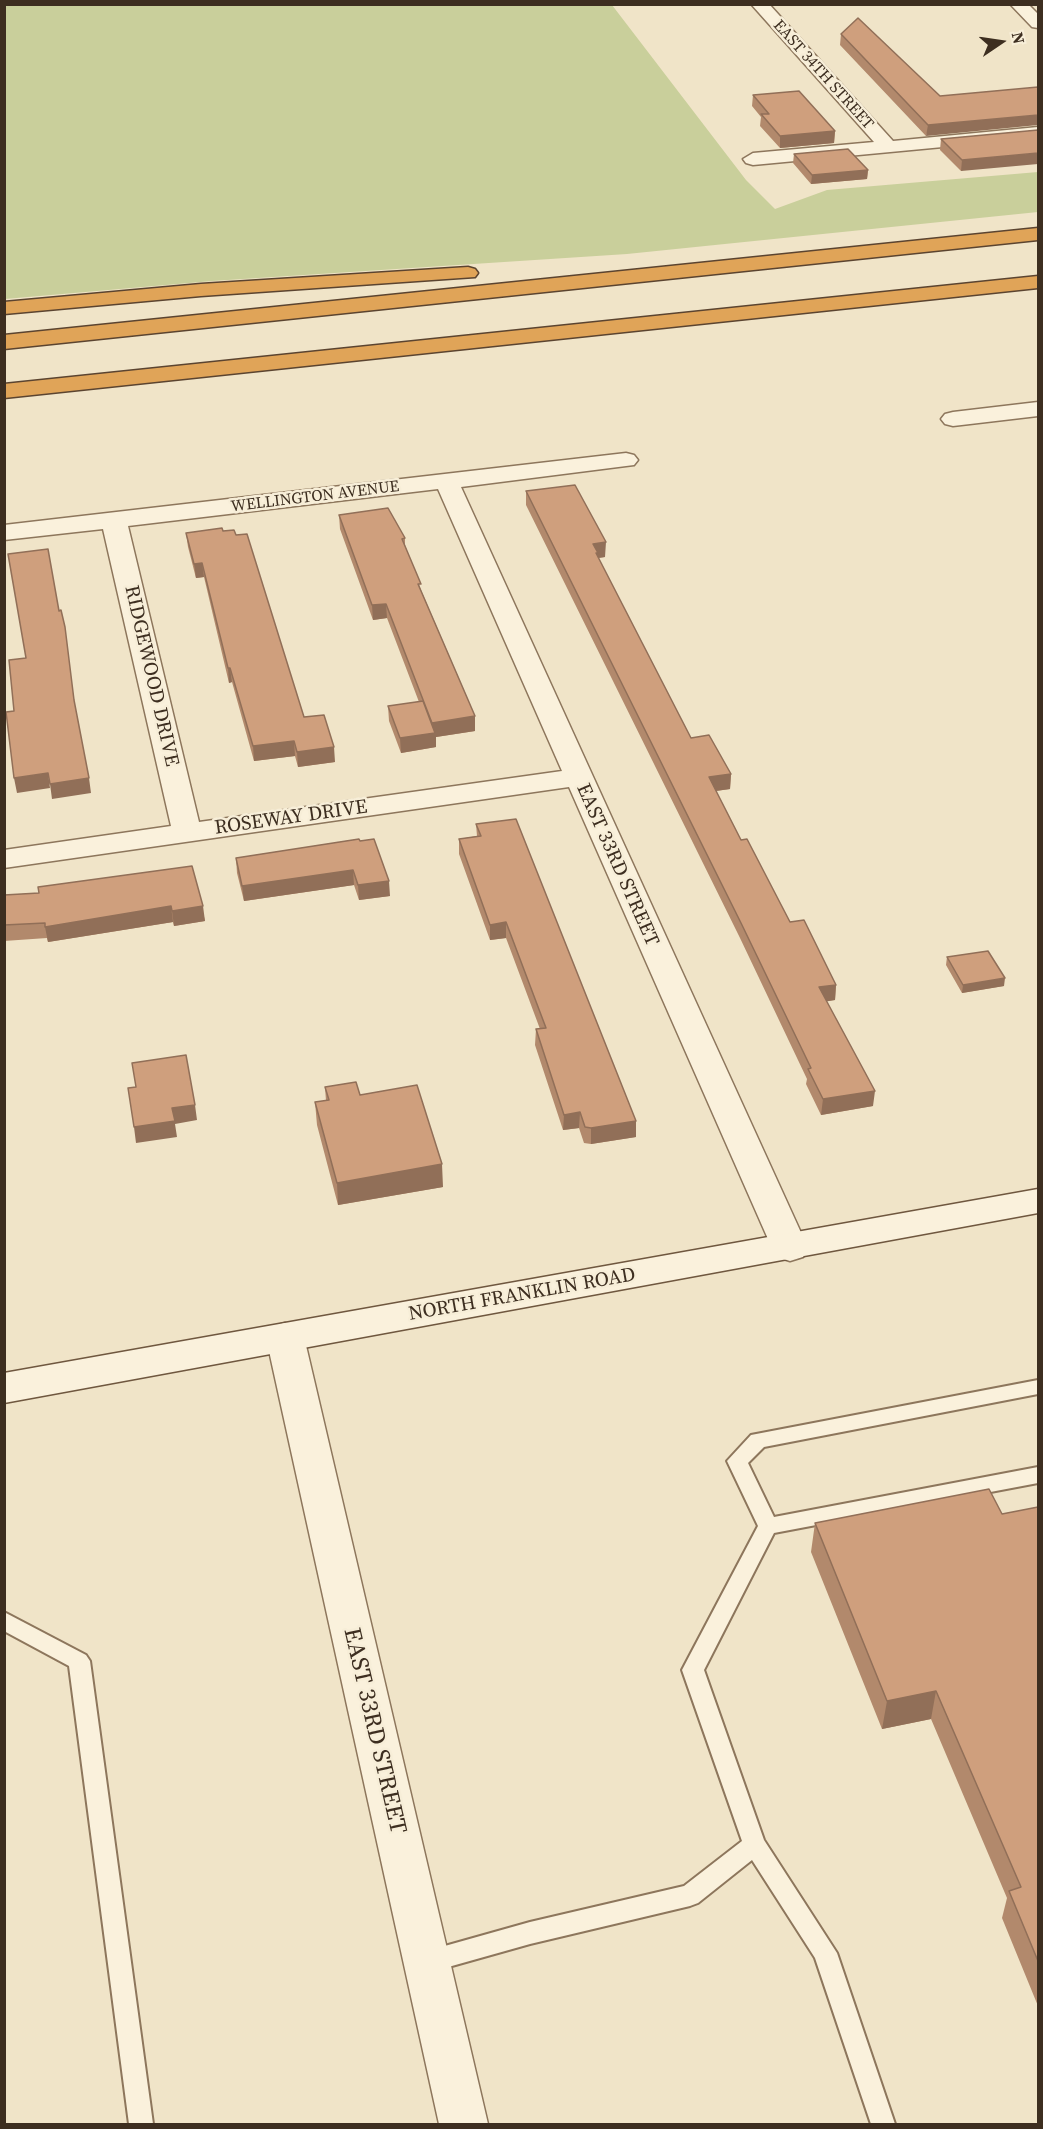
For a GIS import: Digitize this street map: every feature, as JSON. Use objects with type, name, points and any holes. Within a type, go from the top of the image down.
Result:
[{"type":"highway","points":[[4,342],[505,290],[752,261],[1038,234]]},
{"type":"highway","points":[[4,308],[201,290],[496,271],[752,261]]},
{"type":"highway","points":[[4,391],[1038,282]]},
{"type":"street","name":"EAST 34TH STREET","points":[[759,4],[888,146]]},
{"type":"street","points":[[1018,4],[1038,22]]},
{"type":"street","points":[[753,159],[1038,133]]},
{"type":"street","points":[[953,419],[1038,409]]},
{"type":"street","name":"WELLINGTON AVENUE","points":[[4,533],[626,460]]},
{"type":"street","name":"EAST 33RD STREET","points":[[446,481],[790,1248]]},
{"type":"street","name":"RIDGEWOOD DRIVE","points":[[114,521],[187,832]]},
{"type":"street","name":"ROSEWAY DRIVE","points":[[4,859],[577,777]]},
{"type":"street","name":"NORTH FRANKLIN ROAD","points":[[4,1388],[790,1248],[1038,1201]]},
{"type":"street","name":"EAST 33RD STREET","points":[[285,1337],[464,2124]]},
{"type":"lane","points":[[768,1526],[737,1461],[758,1440],[1038,1387]]},
{"type":"lane","points":[[768,1526],[1038,1475]]},
{"type":"lane","points":[[768,1526],[693,1670],[754,1845],[825,1953],[883,2124]]},
{"type":"lane","points":[[4,1621],[79,1661],[141,2124]]},
{"type":"lane","points":[[427,1962],[530,1933],[690,1895],[754,1845]]},
{"type":"green space","points":[[5,4],[612,5],[746,180],[775,209],[827,190],[1038,172],[1038,212],[627,254],[212,281],[5,299]]},
{"type":"building","points":[[858,18],[940,96],[1038,87],[1038,115],[928,125],[841,34]]},
{"type":"building","points":[[799,91],[835,131],[780,136],[761,114],[769,114],[753,95]]},
{"type":"building","points":[[1038,130],[1038,153],[962,160],[941,139]]},
{"type":"building","points":[[848,149],[868,170],[812,175],[794,154]]},
{"type":"building","points":[[575,485],[606,542],[593,544],[598,553],[596,553],[691,738],[709,735],[731,774],[709,777],[741,840],[747,839],[790,922],[804,920],[836,985],[819,987],[875,1091],[823,1099],[808,1069],[811,1068],[741,923],[526,491]]},
{"type":"building","points":[[388,508],[405,538],[402,539],[421,584],[418,584],[475,716],[432,723],[386,604],[372,605],[339,515]]},
{"type":"building","points":[[222,528],[223,531],[234,530],[236,535],[247,534],[304,717],[324,715],[334,747],[297,752],[294,741],[253,746],[230,668],[228,668],[202,563],[194,564],[186,533]]},
{"type":"building","points":[[48,549],[59,611],[61,610],[65,627],[74,700],[89,778],[50,784],[48,773],[14,778],[6,712],[14,711],[9,660],[26,658],[8,554]]},
{"type":"building","points":[[423,701],[435,733],[400,738],[388,706]]},
{"type":"building","points":[[516,819],[636,1121],[591,1128],[585,1127],[580,1112],[564,1115],[536,1029],[546,1028],[506,922],[490,925],[459,839],[481,836],[476,824]]},
{"type":"building","points":[[359,839],[360,841],[374,839],[389,881],[358,885],[353,870],[242,886],[236,858]]},
{"type":"building","points":[[192,866],[203,906],[172,911],[171,906],[45,927],[45,923],[4,925],[4,895],[39,893],[38,887]]},
{"type":"building","points":[[988,951],[1005,978],[963,985],[947,957]]},
{"type":"building","points":[[186,1055],[195,1105],[172,1108],[175,1121],[134,1127],[128,1088],[136,1087],[132,1063]]},
{"type":"building","points":[[356,1082],[360,1095],[417,1085],[442,1164],[337,1183],[315,1102],[329,1100],[325,1087]]},
{"type":"building","points":[[989,1489],[1002,1514],[1038,1507],[1038,1961],[1009,1891],[1021,1887],[936,1691],[887,1701],[815,1523]]}]
